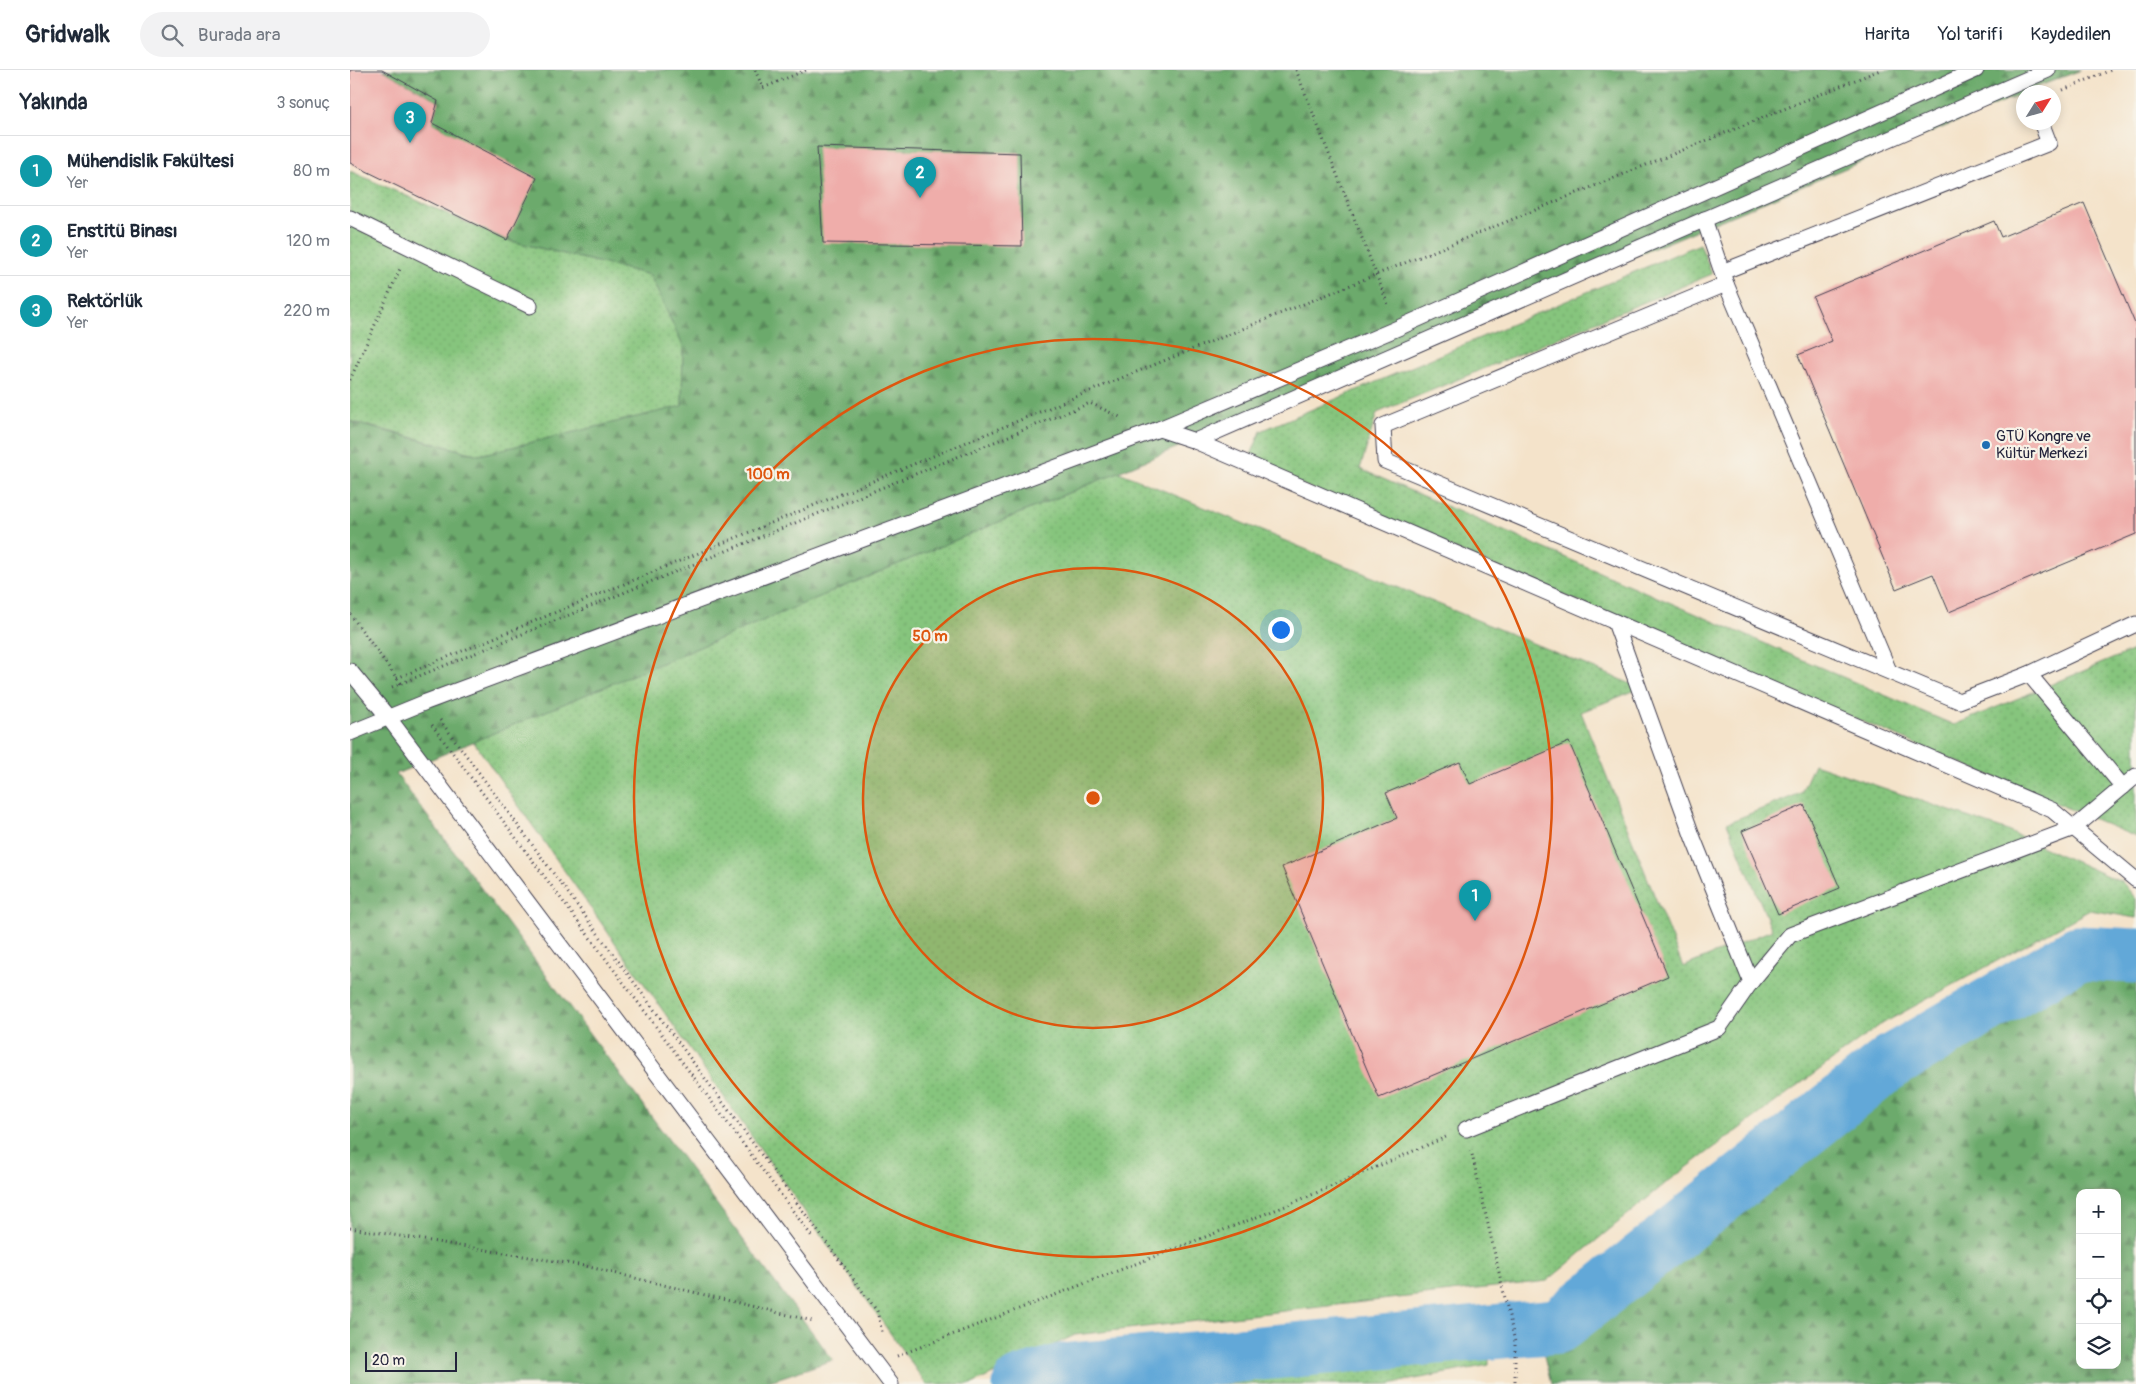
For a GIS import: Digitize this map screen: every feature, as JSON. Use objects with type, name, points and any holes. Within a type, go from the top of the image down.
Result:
[{"type":"lane","points":[[350,733],[421,703],[1155,430],[1398,328],[1976,70]]},
{"type":"lane","points":[[2029,85],[2048,70]]},
{"type":"lane","points":[[1195,441],[1704,219],[2016,91]]},
{"type":"lane","points":[[2044,130],[2049,143],[1724,278],[1383,426],[1386,461],[1959,701],[2029,674],[2136,624]]},
{"type":"lane","points":[[350,218],[530,306]]},
{"type":"lane","points":[[1704,219],[1724,278],[1889,671]]},
{"type":"lane","points":[[1155,430],[1195,441],[2052,810],[2136,880]]},
{"type":"lane","points":[[1615,622],[1693,838],[1751,982]]},
{"type":"lane","points":[[350,671],[388,718],[890,1384]]},
{"type":"lane","points":[[2029,674],[2123,787]]},
{"type":"lane","points":[[1466,1128],[1719,1028],[1751,982],[1790,935],[2074,828],[2136,776]]},
{"type":"path","points":[[755,70],[763,88],[806,70]]},
{"type":"path","points":[[1296,70],[1398,328]]},
{"type":"path","points":[[397,678],[1124,376],[1880,70]]},
{"type":"path","points":[[2062,90],[2111,70]]},
{"type":"path","points":[[350,380],[410,246]]},
{"type":"path","points":[[371,696],[1090,403],[1155,430]]},
{"type":"path","points":[[350,614],[397,678],[421,703],[877,1311],[882,1330]]},
{"type":"path","points":[[410,680],[421,703],[816,1242]]},
{"type":"path","points":[[876,1364],[1288,1205],[1466,1128],[1515,1342],[1515,1384]]},
{"type":"path","points":[[350,1228],[585,1266],[850,1330]]},
{"type":"path","points":[[876,1322],[885,1336]]},
{"type":"path","points":[[896,1348],[900,1364]]},
{"type":"path","points":[[891,1349],[898,1355]]},
{"type":"green space","points":[[382,70],[2081,70],[2042,85],[2016,85],[2016,97],[396,774],[833,1360],[761,1384],[350,1384],[350,422],[479,455],[682,406],[683,346],[650,275],[507,240],[432,123],[438,101]]},
{"type":"green space","points":[[350,171],[507,240],[650,275],[683,346],[682,407],[479,455],[350,421]]},
{"type":"green space","points":[[1700,244],[1712,274],[1377,413],[1360,469],[1954,725],[2136,649],[2136,837],[1248,462],[1261,431]]},
{"type":"green space","points":[[1119,472],[1641,688],[1581,712],[1683,967],[1772,930],[1727,823],[1801,793],[1814,764],[2005,830],[2123,883],[2136,899],[2136,918],[2090,910],[1880,1025],[1666,1183],[1547,1281],[1075,1335],[972,1384],[926,1384],[473,741]]},
{"type":"green space","points":[[2078,953],[2136,956],[2136,1384],[1551,1384],[1537,1328],[1558,1326],[1891,1062]]},
{"type":"green space","points":[[1489,1331],[1489,1365],[1389,1384],[1054,1384],[1089,1373],[1350,1344]]},
{"type":"building","points":[[350,70],[382,70],[438,101],[432,123],[537,178],[507,240],[350,163]]},
{"type":"building","points":[[817,147],[1020,153],[1022,246],[823,243]]},
{"type":"building","name":"GTÜ Kongre ve Kültür Merkezi","points":[[2084,203],[2136,326],[2136,534],[1949,612],[1933,574],[1896,589],[1798,355],[1832,341],[1813,297],[1994,221],[2001,237]]},
{"type":"building","points":[[1569,742],[1668,976],[1379,1098],[1282,867],[1397,818],[1386,793],[1460,762],[1470,784]]},
{"type":"building","points":[[1804,805],[1840,888],[1778,914],[1742,831]]},
{"type":"waterway","points":[[1020,1384],[1062,1371],[1558,1326],[1891,1062],[2078,953],[2136,956]]},
{"type":"place","name":"Rektörlük","points":[[410,143]]},
{"type":"place","name":"Enstitü Binası","points":[[920,198]]},
{"type":"place","name":"GTÜ Kongre ve Kültür Merkezi","points":[[1986,445]]},
{"type":"place","name":"Mühendislik Fakültesi","points":[[1475,921]]}]
